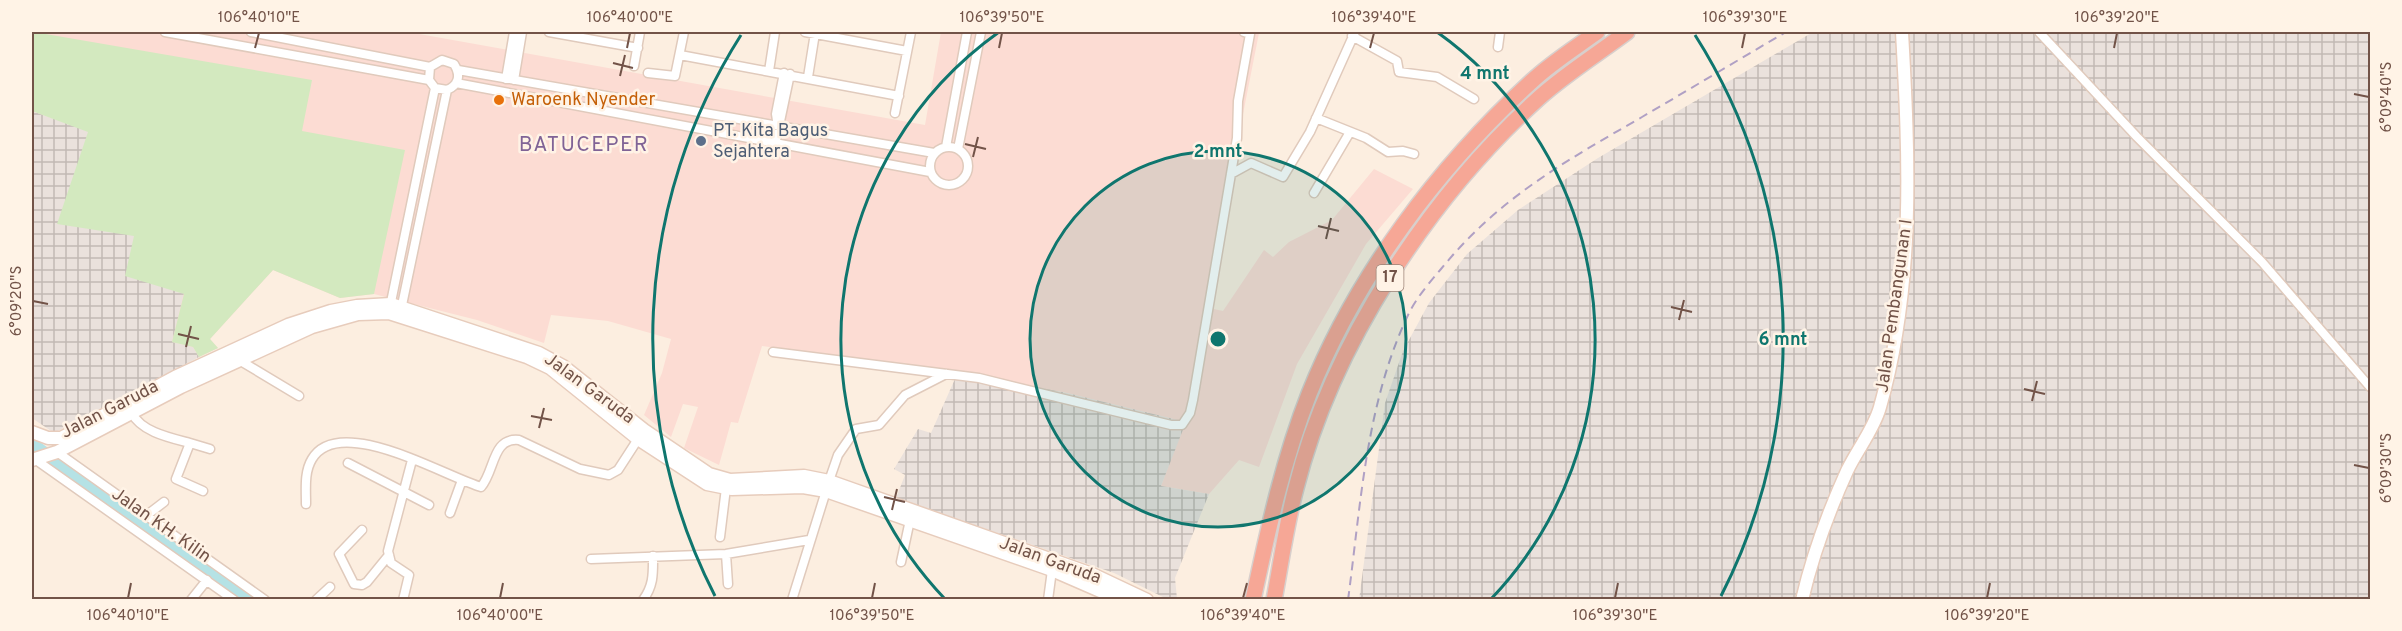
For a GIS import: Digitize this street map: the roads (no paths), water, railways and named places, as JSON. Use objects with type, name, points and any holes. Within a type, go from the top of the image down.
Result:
[{"type":"highway","name":"17","points":[[1253,600],[1279,481],[1309,393],[1348,311],[1407,219],[1470,145],[1532,81],[1597,32]]},
{"type":"highway","name":"17","points":[[1274,600],[1296,487],[1325,400],[1363,320],[1419,231],[1482,156],[1540,96],[1627,32]]},
{"type":"main road","name":"Jalan Pembangunan I","points":[[1802,600],[1818,536],[1848,469],[1880,409],[1891,360],[1909,219],[1902,32]]},
{"type":"main road","name":"Jalan Garuda","points":[[32,432],[48,438],[61,438],[212,359],[288,325],[331,310],[357,306],[395,310],[527,357],[550,368],[707,484],[726,488],[828,486],[1147,600]]},
{"type":"main road","name":"Jalan Garuda","points":[[34,460],[55,452],[239,360],[334,319],[395,310]]},
{"type":"main road","name":"Jalan Garuda","points":[[641,434],[709,474],[730,480],[804,476],[910,520],[934,524]]},
{"type":"main road","name":"Jalan Garuda","points":[[966,535],[1052,570],[1090,579],[1121,600]]},
{"type":"street","points":[[170,32],[429,80]]},
{"type":"street","points":[[251,32],[430,67],[442,60],[448,60],[458,70],[778,128],[934,153],[946,147],[958,149],[968,163],[964,179],[949,186],[939,183],[930,172],[929,165],[934,153]]},
{"type":"street","points":[[510,80],[514,32]]},
{"type":"street","points":[[514,53],[522,32]]},
{"type":"street","points":[[549,32],[638,48]]},
{"type":"street","points":[[634,66],[640,32]]},
{"type":"street","points":[[648,73],[675,76],[684,32]]},
{"type":"street","points":[[769,70],[776,32]]},
{"type":"street","points":[[805,32],[907,51]]},
{"type":"street","points":[[895,113],[911,32]]},
{"type":"street","points":[[946,147],[967,32]]},
{"type":"street","points":[[958,149],[981,32]]},
{"type":"street","points":[[773,352],[979,378],[1172,425],[1182,425],[1190,413],[1193,400],[1238,138],[1238,101],[1250,34],[1244,32]]},
{"type":"street","points":[[1498,47],[1500,32]]},
{"type":"street","points":[[2039,32],[2137,137],[2262,262],[2370,387]]},
{"type":"street","points":[[808,77],[815,33]]},
{"type":"street","points":[[1231,174],[1251,163],[1282,177],[1316,118],[1354,34],[1397,61],[1399,72],[1437,77],[1474,99]]},
{"type":"street","points":[[306,58],[310,42]]},
{"type":"street","points":[[680,55],[808,77],[899,96]]},
{"type":"street","points":[[430,67],[429,80],[435,88],[447,90]]},
{"type":"street","points":[[395,310],[417,231],[447,90],[456,83],[458,70]]},
{"type":"street","points":[[775,145],[787,74]]},
{"type":"street","points":[[456,83],[775,145],[930,172]]},
{"type":"street","points":[[395,310],[405,229],[435,88]]},
{"type":"street","points":[[1316,118],[1366,138],[1388,152],[1403,151],[1414,154]]},
{"type":"street","points":[[1314,193],[1350,132]]},
{"type":"street","points":[[415,181],[427,183]]},
{"type":"street","points":[[239,360],[299,396]]},
{"type":"street","points":[[792,600],[809,540],[838,455],[856,429],[879,425],[905,395],[946,374]]},
{"type":"street","points":[[132,413],[136,423],[161,435],[210,449]]},
{"type":"street","points":[[306,504],[307,471],[312,459],[318,451],[337,441],[353,440],[481,487],[497,452],[504,441],[510,439],[519,440],[580,469],[609,475],[618,470],[641,434]]},
{"type":"street","points":[[190,443],[176,479],[203,491]]},
{"type":"street","name":"Jalan KH. Kilin","points":[[55,452],[147,515],[221,579],[265,600]]},
{"type":"street","name":"Jalan KH. Kilin","points":[[34,460],[207,580],[221,579]]},
{"type":"street","points":[[403,600],[409,575],[391,563],[389,555],[402,493],[412,460]]},
{"type":"street","points":[[348,463],[429,505]]},
{"type":"street","points":[[450,513],[462,480]]},
{"type":"street","points":[[720,537],[726,488]]},
{"type":"street","points":[[147,515],[164,502]]},
{"type":"street","points":[[901,562],[910,520]]},
{"type":"street","points":[[362,530],[339,554],[354,584],[362,585],[367,582],[389,555]]},
{"type":"street","points":[[591,559],[726,554],[809,540]]},
{"type":"street","points":[[726,554],[728,584]]},
{"type":"street","points":[[643,600],[651,589],[653,556]]},
{"type":"street","points":[[1048,600],[1052,570]]},
{"type":"street","name":"Jalan KH. Kilin","points":[[221,579],[234,600]]},
{"type":"street","points":[[191,600],[207,580]]},
{"type":"street","points":[[316,600],[330,586]]},
{"type":"waterway","points":[[32,445],[247,600]]},
{"type":"railway","points":[[1348,600],[1374,417],[1395,347],[1409,313],[1424,290],[1463,244],[1534,183],[1786,32]]},
{"type":"place","name":"Waroenk Nyender","points":[[499,100]]},
{"type":"place","name":"PT. Kita Bagus Sejahtera","points":[[701,141]]},
{"type":"district","name":"BATUCEPER","points":[[584,145]]}]
